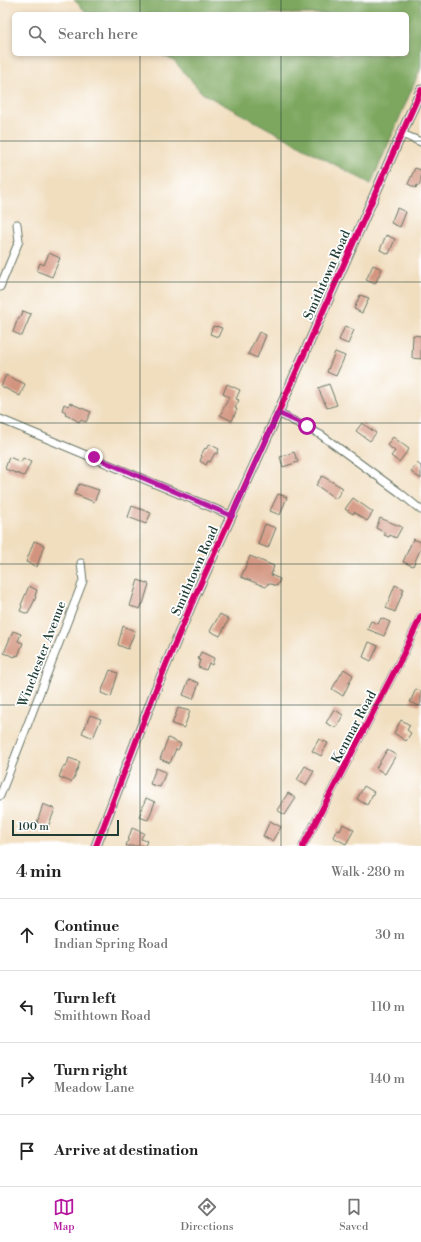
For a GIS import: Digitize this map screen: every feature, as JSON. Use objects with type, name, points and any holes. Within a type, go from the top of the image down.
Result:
[{"type":"street","name":"Smithtown Road","points":[[96,846],[159,682],[194,598],[232,516],[421,90]]},
{"type":"street","points":[[402,134],[421,142]]},
{"type":"street","points":[[0,287],[19,241],[17,224]]},
{"type":"street","points":[[278,413],[321,435],[421,510]]},
{"type":"street","points":[[0,419],[232,516]]},
{"type":"street","name":"Winchester Avenue","points":[[0,796],[83,581],[81,563]]},
{"type":"street","name":"Kenmar Road","points":[[303,846],[399,664],[421,616]]},
{"type":"green space","points":[[74,0],[421,0],[421,68],[371,184],[202,93],[174,61],[164,56],[409,56],[409,12],[86,12]]},
{"type":"building","points":[[415,168],[421,170],[421,180],[419,186],[417,185],[416,188],[408,184]]},
{"type":"building","points":[[397,208],[406,212],[400,227],[391,223]]},
{"type":"building","points":[[386,235],[395,239],[389,254],[380,250]]},
{"type":"building","points":[[49,253],[60,258],[52,277],[37,271],[40,263],[44,265]]},
{"type":"building","points":[[373,265],[382,269],[375,284],[366,280]]},
{"type":"building","points":[[360,295],[369,298],[362,313],[354,309]]},
{"type":"building","points":[[23,311],[31,314],[22,336],[13,332]]},
{"type":"building","points":[[213,326],[222,328],[218,337],[210,334]]},
{"type":"building","points":[[345,326],[354,330],[348,344],[339,340]]},
{"type":"building","points":[[259,332],[266,335],[257,358],[248,354]]},
{"type":"building","points":[[413,335],[421,336],[421,359],[412,358]]},
{"type":"building","points":[[335,352],[345,356],[336,376],[327,372]]},
{"type":"building","points":[[6,375],[25,384],[20,396],[1,386]]},
{"type":"building","points":[[227,384],[240,390],[236,399],[239,400],[235,408],[237,409],[232,421],[220,415],[229,397],[223,394]]},
{"type":"building","points":[[329,384],[337,405],[327,408],[318,388]]},
{"type":"building","points":[[70,403],[91,412],[86,422],[80,420],[79,422],[65,414],[66,412],[62,410],[64,404],[68,406]]},
{"type":"building","points":[[362,423],[376,433],[370,441],[356,431]]},
{"type":"building","points":[[393,437],[409,449],[399,462],[391,456],[395,451],[387,445]]},
{"type":"building","points":[[209,444],[219,449],[217,454],[215,453],[210,462],[208,461],[206,465],[200,461],[201,455]]},
{"type":"building","points":[[294,452],[298,462],[283,467],[280,457]]},
{"type":"building","points":[[9,457],[21,462],[23,458],[31,462],[24,476],[5,469]]},
{"type":"building","points":[[417,463],[421,466],[421,479],[411,472]]},
{"type":"building","points":[[322,476],[343,488],[336,499],[316,485]]},
{"type":"building","points":[[79,484],[99,490],[94,502],[74,494]]},
{"type":"building","points":[[278,494],[287,497],[280,515],[270,511]]},
{"type":"building","points":[[353,498],[373,512],[367,521],[354,512],[353,514],[345,509]]},
{"type":"building","points":[[132,506],[151,513],[146,524],[128,517]]},
{"type":"building","points":[[380,518],[402,527],[396,538],[390,535],[389,537],[384,535],[385,533],[376,528]]},
{"type":"building","points":[[265,524],[276,528],[268,548],[258,544]]},
{"type":"building","points":[[413,539],[421,542],[421,548],[413,566],[403,562]]},
{"type":"building","points":[[34,541],[44,545],[37,567],[26,562]]},
{"type":"building","points":[[250,556],[274,566],[271,575],[280,579],[277,586],[268,583],[266,587],[241,577]]},
{"type":"building","points":[[138,580],[149,584],[140,609],[130,606]]},
{"type":"building","points":[[395,585],[404,589],[395,612],[386,608]]},
{"type":"building","points":[[29,586],[37,590],[36,597],[28,614],[20,611]]},
{"type":"building","points":[[220,614],[229,619],[220,636],[210,631]]},
{"type":"building","points":[[381,618],[390,622],[384,636],[367,629],[371,621],[378,624]]},
{"type":"building","points":[[123,626],[135,631],[128,649],[118,645]]},
{"type":"building","points":[[13,631],[21,634],[18,641],[23,643],[18,656],[16,655],[15,657],[4,653]]},
{"type":"building","points":[[369,642],[378,646],[371,661],[363,657]]},
{"type":"building","points":[[201,652],[214,658],[212,665],[209,663],[206,670],[198,667],[200,660],[198,659]]},
{"type":"building","points":[[344,669],[353,675],[343,696],[332,689]]},
{"type":"building","points":[[110,670],[118,673],[111,697],[101,693]]},
{"type":"building","points":[[189,679],[199,683],[193,699],[183,695]]},
{"type":"building","points":[[416,689],[421,691],[421,703],[419,706],[410,702]]},
{"type":"building","points":[[178,708],[190,711],[184,728],[172,724]]},
{"type":"building","points":[[334,709],[343,715],[336,728],[326,723]]},
{"type":"building","points":[[90,715],[101,719],[93,738],[82,733]]},
{"type":"building","points":[[401,720],[410,725],[407,730],[411,733],[406,741],[394,733]]},
{"type":"building","points":[[168,738],[181,744],[178,750],[176,749],[170,763],[160,759]]},
{"type":"building","points":[[319,739],[328,743],[321,756],[312,751]]},
{"type":"building","points":[[387,750],[396,755],[385,774],[376,768]]},
{"type":"building","points":[[69,758],[80,762],[71,782],[59,777],[63,767],[65,767],[66,764],[67,765]]},
{"type":"building","points":[[305,766],[314,771],[306,785],[297,780]]},
{"type":"building","points":[[156,768],[166,772],[160,787],[150,784]]},
{"type":"building","points":[[364,786],[374,792],[367,805],[357,799]]},
{"type":"building","points":[[288,793],[296,798],[285,815],[277,810]]},
{"type":"building","points":[[146,798],[155,802],[148,820],[139,817]]},
{"type":"building","points":[[43,804],[55,809],[48,827],[37,823]]},
{"type":"building","points":[[270,821],[281,827],[272,841],[263,836]]},
{"type":"building","points":[[343,824],[354,830],[346,844],[333,837],[337,829],[340,831]]},
{"type":"building","points":[[132,828],[144,833],[141,839],[147,841],[145,846],[126,846]]},
{"type":"cycle path","points":[[96,846],[156,689],[194,598],[278,413],[421,90]]},
{"type":"cycle path","points":[[303,846],[402,657],[421,616]]},
{"type":"route","points":[[94,457],[232,516],[278,413],[307,426]]}]
